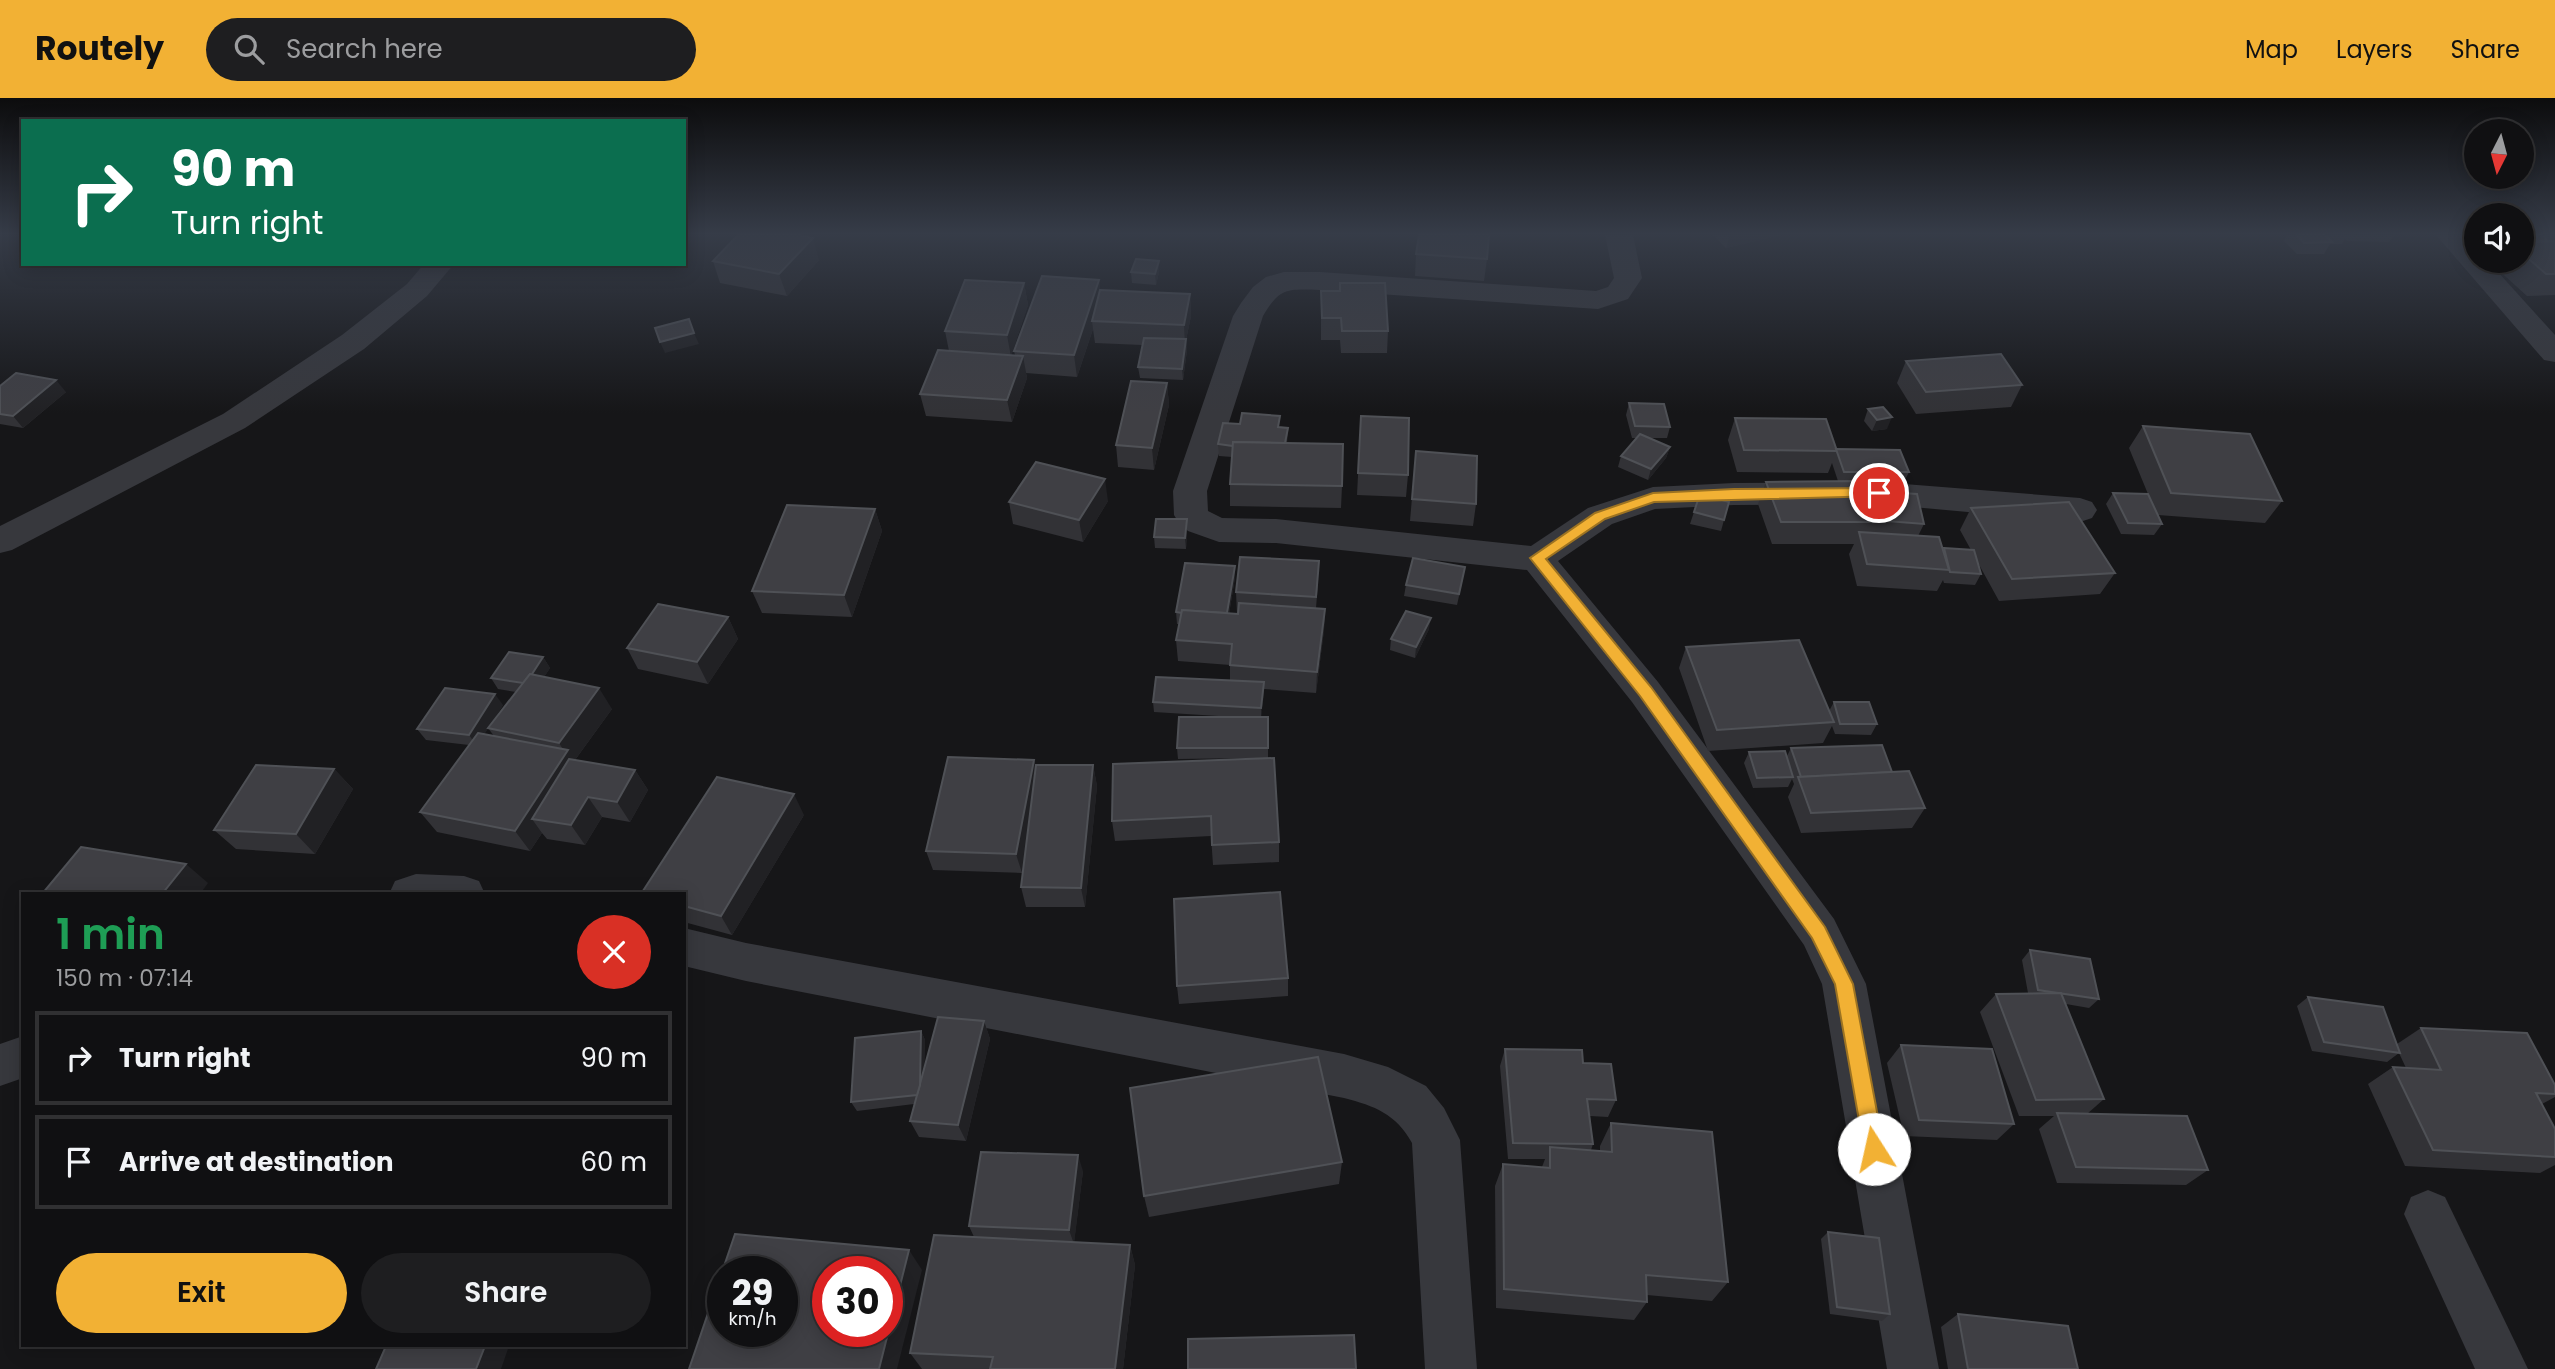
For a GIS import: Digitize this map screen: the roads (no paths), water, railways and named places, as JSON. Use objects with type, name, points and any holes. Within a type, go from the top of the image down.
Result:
[{"type":"street","points":[[0,541],[234,421],[353,342],[412,294]]},
{"type":"street","points":[[1261,294],[1248,316],[1190,491],[1191,515],[1200,523],[1219,530],[1276,531],[1537,558],[1600,516],[1653,498],[1734,494],[1879,493],[2080,510]]},
{"type":"street","points":[[1515,294],[1598,300],[1614,294]]},
{"type":"street","points":[[2503,294],[2555,353]]},
{"type":"street","points":[[1537,558],[1645,692],[1819,932],[1844,984],[1913,1369]]},
{"type":"street","points":[[686,947],[746,962],[1344,1076],[1395,1090],[1426,1119],[1436,1140],[1451,1369]]},
{"type":"street","points":[[0,1065],[21,1058]]},
{"type":"street","points":[[2428,1214],[2502,1369]]}]
